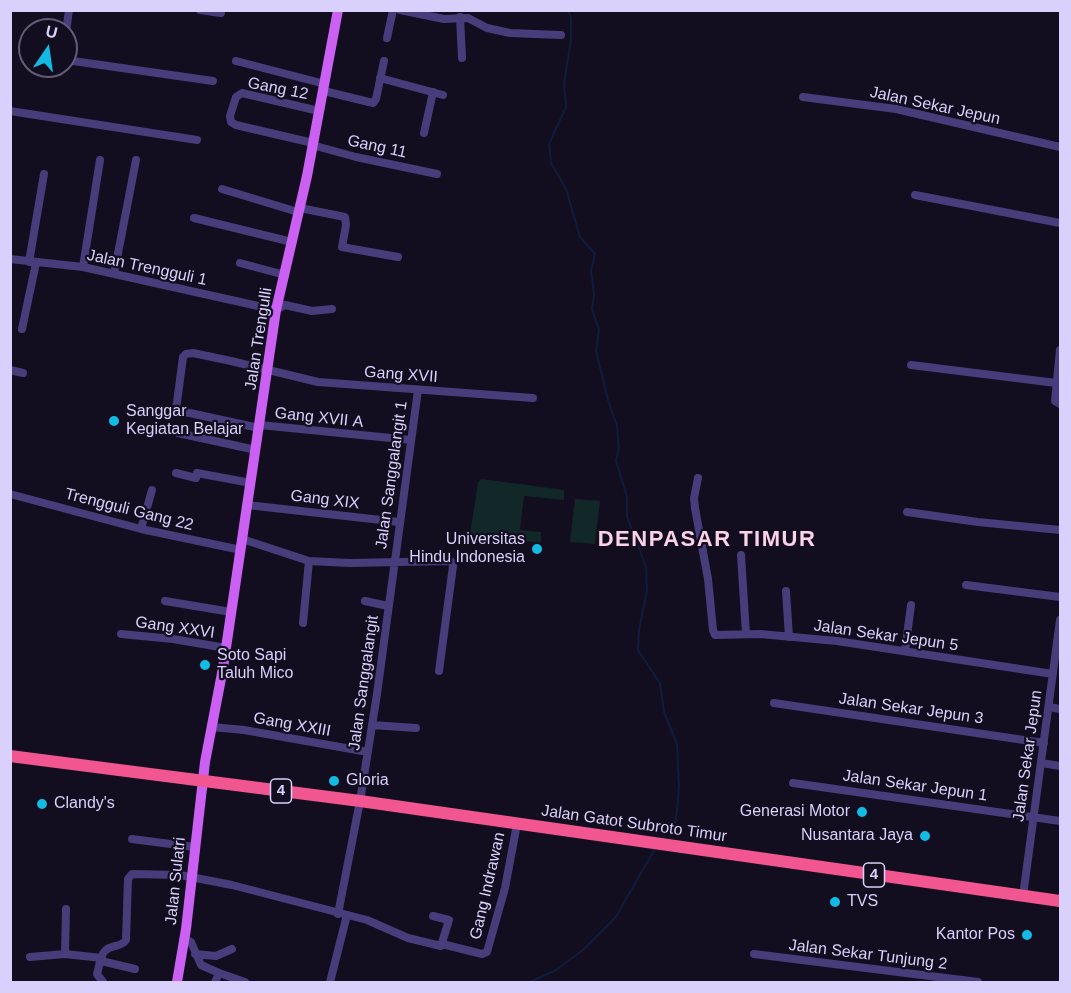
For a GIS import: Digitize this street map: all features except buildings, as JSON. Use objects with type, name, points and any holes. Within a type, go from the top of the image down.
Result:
[{"type":"highway","name":"4","points":[[10,756],[202,782]]},
{"type":"highway","name":"Jalan Gatot Subroto Timur","points":[[202,782],[1060,901]]},
{"type":"main road","name":"Jalan Trengulli","points":[[202,782],[226,648],[276,310],[325,87],[338,10]]},
{"type":"main road","name":"Jalan Sulatri","points":[[177,982],[185,939],[202,782]]},
{"type":"street","points":[[200,10],[221,13]]},
{"type":"street","points":[[387,38],[393,10]]},
{"type":"street","points":[[400,10],[428,13],[444,19],[470,18],[482,26],[510,33],[561,35]]},
{"type":"street","points":[[460,17],[462,58]]},
{"type":"street","points":[[236,61],[373,103],[376,99],[384,61]]},
{"type":"street","points":[[78,62],[213,81]]},
{"type":"street","points":[[380,78],[443,95]]},
{"type":"street","points":[[424,134],[433,92]]},
{"type":"street","name":"Gang 12","points":[[313,144],[236,125],[231,122],[230,117],[236,97],[242,93],[319,111]]},
{"type":"street","name":"Jalan Sekar Jepun","points":[[802,97],[904,111],[1060,147]]},
{"type":"street","points":[[10,111],[197,140]]},
{"type":"street","name":"Gang 11","points":[[313,144],[356,157],[437,174]]},
{"type":"street","points":[[83,267],[100,160]]},
{"type":"street","points":[[114,274],[136,160]]},
{"type":"street","points":[[22,329],[44,174]]},
{"type":"street","points":[[222,189],[299,210],[345,217],[346,225],[342,246],[398,257]]},
{"type":"street","points":[[915,195],[1060,223]]},
{"type":"street","points":[[194,218],[292,242]]},
{"type":"street","name":"Jalan Trengguli 1","points":[[10,259],[83,267],[276,310],[285,305],[312,311],[332,309]]},
{"type":"street","points":[[240,263],[285,275]]},
{"type":"street","points":[[1060,350],[1055,401],[1060,404]]},
{"type":"street","name":"Gang XVII","points":[[260,426],[176,410],[183,357],[193,353],[318,382],[533,398]]},
{"type":"street","points":[[910,365],[1056,383]]},
{"type":"street","points":[[10,370],[23,373]]},
{"type":"street","name":"Jalan Sanggalangit 1","points":[[393,563],[418,390]]},
{"type":"street","name":"Gang XVII A","points":[[260,426],[411,440]]},
{"type":"street","points":[[178,433],[256,450]]},
{"type":"street","points":[[176,473],[196,478],[197,473],[251,483]]},
{"type":"street","name":"Jalan Sekar Jepun 5","points":[[698,478],[694,498],[695,508],[715,635],[746,634],[789,637],[905,651],[1053,674]]},
{"type":"street","points":[[141,529],[152,489]]},
{"type":"street","name":"Trengguli Gang 22","points":[[10,494],[141,529],[242,544]]},
{"type":"street","name":"Gang XIX","points":[[248,505],[399,522]]},
{"type":"street","points":[[907,512],[1060,530]]},
{"type":"street","points":[[242,544],[309,561],[393,563],[450,561],[453,566],[439,671]]},
{"type":"street","points":[[741,555],[746,634]]},
{"type":"street","points":[[303,623],[309,561]]},
{"type":"street","name":"Jalan Sanggalangit","points":[[338,914],[368,752],[393,563]]},
{"type":"street","points":[[966,585],[1060,597]]},
{"type":"street","points":[[786,591],[789,637]]},
{"type":"street","points":[[165,601],[231,612]]},
{"type":"street","points":[[366,601],[388,606]]},
{"type":"street","points":[[905,651],[911,605]]},
{"type":"street","name":"Jalan Sekar Jepun","points":[[1023,896],[1048,707],[1059,645],[1060,620]]},
{"type":"street","name":"Gang XXVI","points":[[121,634],[173,639],[226,648]]},
{"type":"street","name":"Jalan Sekar Jepun 3","points":[[774,704],[1044,743]]},
{"type":"street","points":[[1048,707],[1060,709]]},
{"type":"street","points":[[372,725],[416,728]]},
{"type":"street","name":"Gang XXIII","points":[[212,727],[244,730],[368,752]]},
{"type":"street","points":[[1041,763],[1060,766]]},
{"type":"street","name":"Jalan Sekar Jepun 1","points":[[793,783],[1060,821]]},
{"type":"street","name":"Gang Indrawan","points":[[442,944],[485,954],[503,898],[517,824]]},
{"type":"street","points":[[132,839],[195,847]]},
{"type":"street","points":[[103,982],[97,974],[106,949],[121,945],[126,939],[128,879],[130,876],[191,877],[232,885],[367,920],[408,938],[439,946],[442,944],[449,921],[433,916]]},
{"type":"street","points":[[65,954],[66,909]]},
{"type":"street","points":[[330,982],[347,915]]},
{"type":"street","points":[[185,939],[191,942],[201,965],[245,982]]},
{"type":"street","points":[[195,954],[216,956],[232,949]]},
{"type":"street","points":[[30,957],[65,954],[102,960],[135,969]]},
{"type":"street","name":"Jalan Sekar Tunjung 2","points":[[754,954],[918,978],[978,982]]},
{"type":"street","points":[[215,982],[219,973]]},
{"type":"green space","points":[[481,479],[564,490],[564,500],[524,496],[520,530],[541,532],[541,543],[470,534],[478,483]]},
{"type":"green space","points":[[575,499],[600,501],[595,544],[570,542]]},
{"type":"waterway","points":[[568,10],[571,18],[571,39],[564,84],[566,107],[549,144],[551,163],[566,189],[580,237],[595,254],[591,270],[594,294],[592,309],[599,330],[596,351],[617,426],[619,449],[616,461],[627,497],[627,517],[646,567],[647,590],[639,630],[638,650],[660,683],[664,712],[677,744],[679,786],[676,821],[661,840]]},
{"type":"waterway","points":[[530,982],[556,970],[583,950],[615,918],[656,847]]},
{"type":"place","name":"Sanggar Kegiatan Belajar","points":[[114,421]]},
{"type":"place","name":"Universitas Hindu Indonesia","points":[[537,549]]},
{"type":"place","name":"Soto Sapi Taluh Mico","points":[[205,665]]},
{"type":"place","name":"Gloria","points":[[334,781]]},
{"type":"place","name":"Clandy's","points":[[42,804]]},
{"type":"place","name":"Generasi Motor","points":[[862,812]]},
{"type":"place","name":"Nusantara Jaya","points":[[925,836]]},
{"type":"place","name":"TVS","points":[[835,902]]},
{"type":"place","name":"Kantor Pos","points":[[1027,935]]},
{"type":"district","name":"DENPASAR TIMUR","points":[[707,540]]}]
